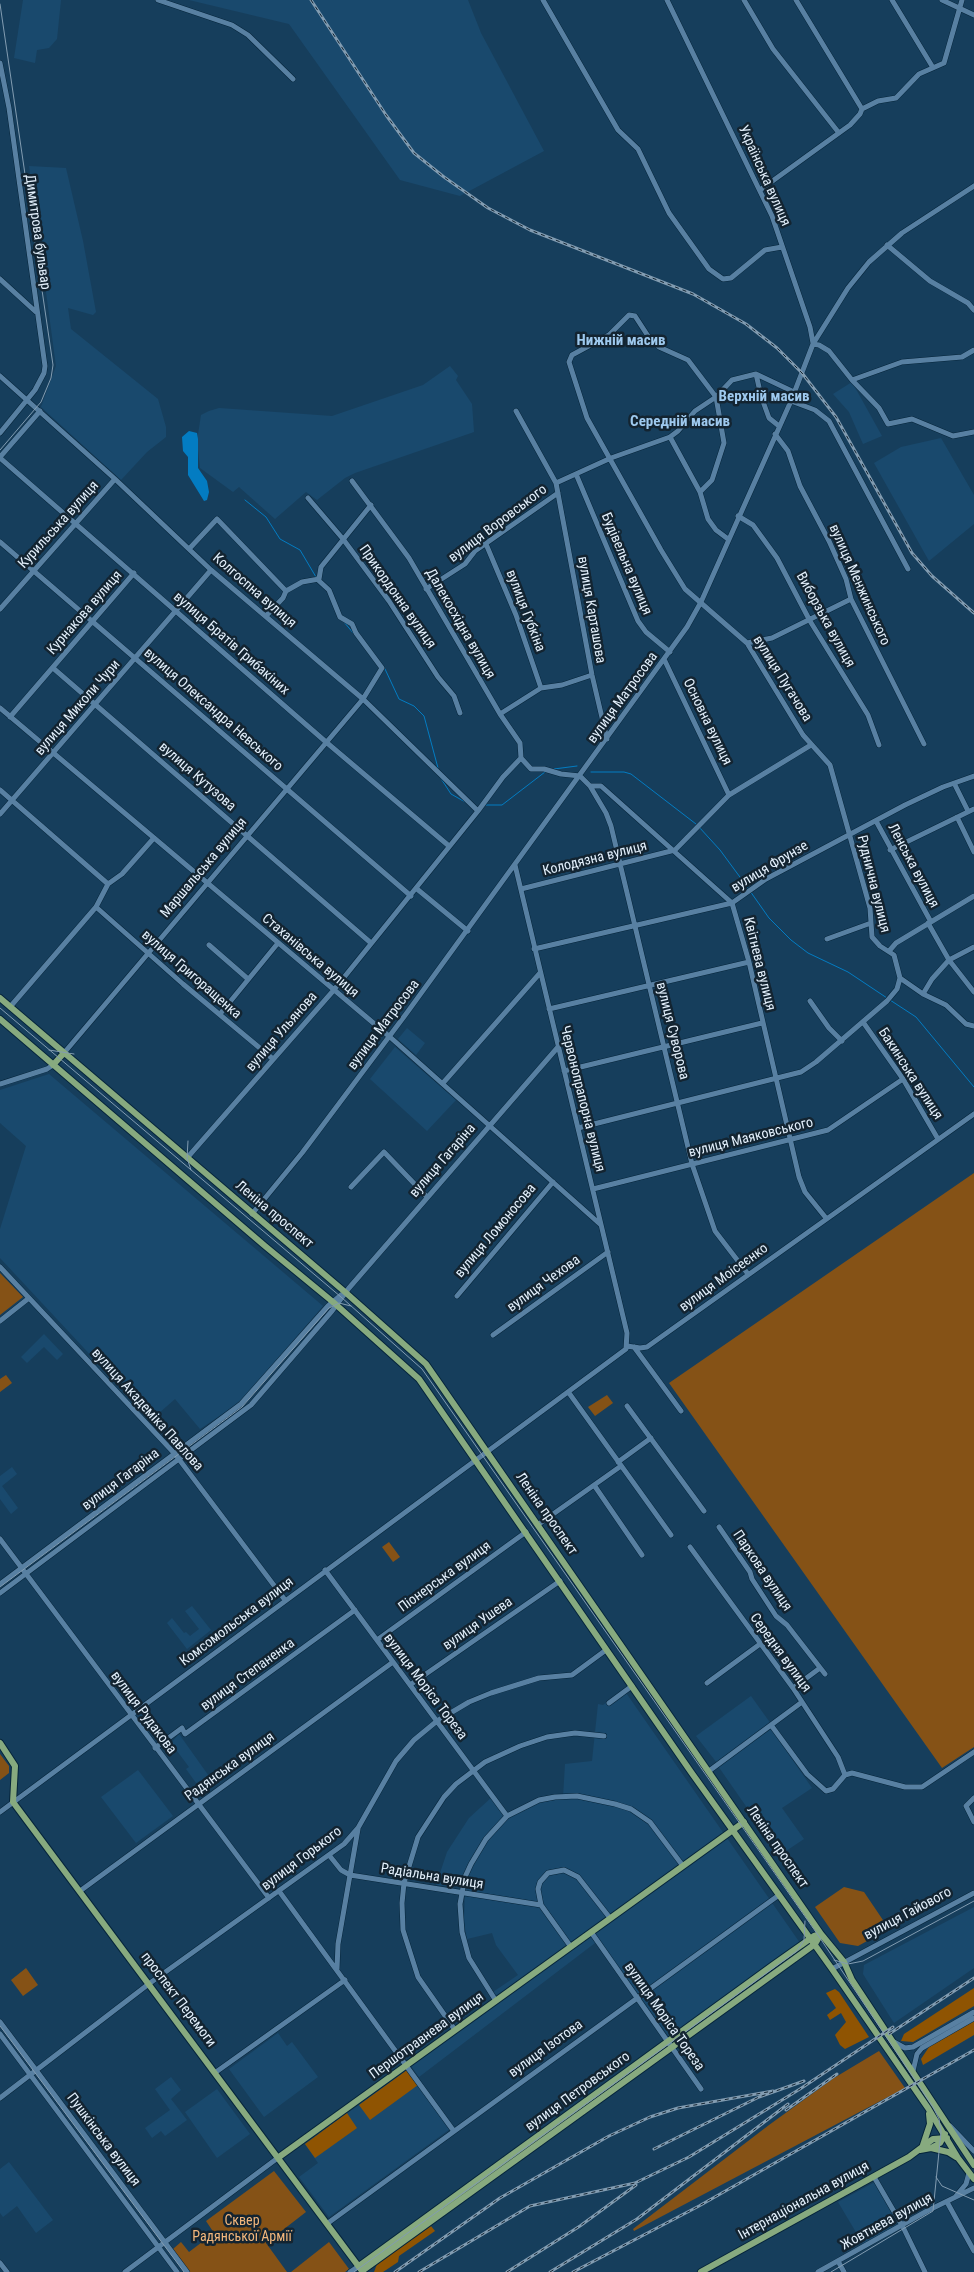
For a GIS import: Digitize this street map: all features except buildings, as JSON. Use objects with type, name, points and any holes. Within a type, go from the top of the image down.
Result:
[{"type":"main road","name":"Леніна проспект","points":[[0,998],[420,1357],[538,1524],[821,1934],[845,1964],[852,1980],[914,2071],[974,2165]]},
{"type":"main road","name":"Леніна проспект","points":[[0,1019],[337,1305],[419,1379],[606,1650],[832,1969],[928,2108],[944,2137],[972,2176]]},
{"type":"main road","points":[[53,1065],[64,1053]]},
{"type":"main road","points":[[0,1743],[15,1766],[13,1802]]},
{"type":"main road","name":"проспект Перемоги","points":[[13,1802],[150,1983],[361,2269]]},
{"type":"main road","name":"Першотравнева вулиця","points":[[279,2157],[744,1822]]},
{"type":"main road","name":"вулиця Петровського","points":[[361,2269],[813,1942],[821,1934]]},
{"type":"main road","points":[[919,2150],[928,2131],[928,2108]]},
{"type":"main road","points":[[931,2148],[940,2143],[944,2137],[945,2122]]},
{"type":"main road","points":[[944,2137],[959,2144]]},
{"type":"main road","name":"Інтернаціональна вулиця","points":[[701,2272],[874,2177],[919,2150],[933,2139],[944,2137]]},
{"type":"main road","name":"Інтернаціональна вулиця","points":[[919,2150],[931,2148],[948,2152],[958,2158]]},
{"type":"street","points":[[158,0],[232,25],[248,35],[293,79]]},
{"type":"street","points":[[543,0],[618,130],[638,149],[669,212],[709,269],[723,279],[731,278],[765,250],[782,247]]},
{"type":"street","name":"Українська вулиця","points":[[668,0],[772,216],[810,327],[813,344]]},
{"type":"street","points":[[744,0],[773,49],[839,133]]},
{"type":"street","points":[[796,0],[862,109]]},
{"type":"street","points":[[892,0],[932,66]]},
{"type":"street","points":[[942,0],[974,15]]},
{"type":"street","points":[[760,190],[839,133],[860,114],[862,109],[878,101],[896,98],[919,74],[932,66],[940,65],[946,59],[962,0]]},
{"type":"street","name":"Димитрова бульвар","points":[[0,63],[9,108],[45,366],[40,381],[28,401],[0,433]]},
{"type":"street","name":"вулиця Матросова","points":[[252,1214],[302,1153],[390,1037],[670,652],[701,602],[794,392],[813,344],[855,277],[887,245],[916,222],[974,186]]},
{"type":"street","points":[[887,245],[930,281],[968,303],[974,310]]},
{"type":"street","points":[[0,279],[36,312]]},
{"type":"street","name":"вулиця Пугачова","points":[[716,397],[688,360],[659,346],[648,336],[635,316],[629,315],[609,335],[572,355],[569,362],[587,418],[685,589],[747,642],[811,745]]},
{"type":"street","points":[[810,327],[822,328]]},
{"type":"street","points":[[813,344],[828,351],[879,408],[888,424],[912,419],[953,436],[974,432]]},
{"type":"street","points":[[852,380],[902,362],[962,357],[974,350]]},
{"type":"street","points":[[756,374],[769,418],[779,426]]},
{"type":"street","points":[[556,483],[611,458],[670,437],[695,412],[716,397],[732,380],[756,374],[794,392]]},
{"type":"street","name":"Колгоспна вулиця","points":[[0,376],[115,479],[211,570],[362,699],[478,811]]},
{"type":"street","points":[[700,492],[712,480],[724,444],[716,397]]},
{"type":"street","points":[[790,401],[820,413],[829,421],[908,569]]},
{"type":"street","points":[[0,458],[40,411]]},
{"type":"street","name":"вулиця Карташова","points":[[516,411],[556,483],[592,676],[607,739]]},
{"type":"street","name":"вулиця Менжинського","points":[[775,434],[788,451],[800,486],[829,541],[846,579],[850,599],[924,744]]},
{"type":"street","points":[[670,437],[700,492],[708,519],[716,530],[728,538]]},
{"type":"street","name":"вулиця Братів Грибакіних","points":[[0,458],[326,742],[449,846]]},
{"type":"street","name":"Будівельна вулиця","points":[[576,474],[638,621],[646,632],[670,652]]},
{"type":"street","name":"Курильська вулиця","points":[[0,609],[115,479]]},
{"type":"street","name":"Далекосхідна вулиця","points":[[352,481],[409,558],[500,714],[520,743],[521,758]]},
{"type":"street","name":"вулиця Воровського","points":[[426,589],[465,564],[475,551],[558,493]]},
{"type":"street","name":"Прикордонна вулиця","points":[[308,498],[343,539],[388,601],[438,677],[454,696],[460,713]]},
{"type":"street","points":[[266,616],[283,598],[286,591],[302,582],[319,579],[321,567],[371,505]]},
{"type":"street","name":"Виборзька вулиця","points":[[738,516],[753,525],[770,547],[810,621],[868,715],[879,746]]},
{"type":"street","points":[[189,549],[217,519],[286,591]]},
{"type":"street","name":"вулиця Олександра Невського","points":[[0,542],[411,896]]},
{"type":"street","name":"вулиця Губкіна","points":[[486,544],[516,615],[541,688]]},
{"type":"street","name":"вулиця Миколи Чури","points":[[0,814],[211,570]]},
{"type":"street","name":"Курнакова вулиця","points":[[10,717],[134,573]]},
{"type":"street","name":"Маршальська вулиця","points":[[64,1053],[362,699],[382,668],[356,633],[352,624],[340,617],[329,590],[317,579]]},
{"type":"street","points":[[747,642],[764,641],[810,621],[850,599]]},
{"type":"street","name":"Основна вулиця","points":[[664,659],[729,795]]},
{"type":"street","name":"вулиця Кутузова","points":[[53,668],[371,943]]},
{"type":"street","points":[[500,714],[541,688],[562,685],[592,676]]},
{"type":"street","name":"Стаханівська вулиця","points":[[0,708],[333,991],[390,1037],[602,1226]]},
{"type":"street","points":[[675,850],[729,795],[811,745]]},
{"type":"street","name":"Руднична вулиця","points":[[811,745],[824,758],[834,774],[870,908],[871,932],[876,943],[890,950],[898,962],[900,978]]},
{"type":"street","points":[[478,811],[503,777],[521,758],[531,769],[544,769],[561,774],[580,776]]},
{"type":"street","name":"Квітнева вулиця","points":[[580,776],[590,786],[600,786],[732,902],[749,962],[801,1184],[826,1218]]},
{"type":"street","name":"вулиця Фрунзе","points":[[534,949],[732,902],[766,879],[876,820],[954,783],[974,776]]},
{"type":"street","points":[[954,783],[968,811]]},
{"type":"street","name":"вулиця Суворова","points":[[590,786],[608,818],[621,866],[692,1164],[715,1231],[748,1274]]},
{"type":"street","points":[[0,790],[108,884]]},
{"type":"street","points":[[890,850],[974,809]]},
{"type":"street","name":"вулиця Ульянова","points":[[187,1158],[333,991],[478,811]]},
{"type":"street","points":[[957,817],[974,852]]},
{"type":"street","name":"Ленська вулиця","points":[[876,820],[949,960],[974,992]]},
{"type":"street","points":[[10,1007],[96,907],[108,884],[122,874],[153,839]]},
{"type":"street","name":"Колодязна вулиця","points":[[521,889],[621,866],[675,850]]},
{"type":"street","name":"Червонопрапорна вулиця","points":[[515,865],[602,1226],[628,1338],[627,1346]]},
{"type":"street","points":[[417,889],[468,931]]},
{"type":"street","points":[[890,950],[896,943],[974,896]]},
{"type":"street","name":"вулиця Григоращенка","points":[[96,907],[183,984],[273,1059]]},
{"type":"street","points":[[826,939],[871,923]]},
{"type":"street","points":[[220,1014],[278,943]]},
{"type":"street","points":[[210,945],[248,979]]},
{"type":"street","points":[[923,994],[932,979],[949,960],[974,947]]},
{"type":"street","points":[[549,1009],[749,962]]},
{"type":"street","points":[[443,1083],[540,973]]},
{"type":"street","points":[[578,1128],[801,1072],[842,1041],[887,1001],[900,978],[923,994],[946,1005],[966,1024],[974,1026]]},
{"type":"street","points":[[810,1001],[829,1028],[842,1041]]},
{"type":"street","points":[[564,1070],[762,1022]]},
{"type":"street","name":"Бакинська вулиця","points":[[863,1022],[902,1079],[938,1139]]},
{"type":"street","name":"вулиця Гагаріна","points":[[0,1592],[250,1405],[332,1311],[489,1124],[558,1047]]},
{"type":"street","points":[[0,1084],[47,1069],[53,1065]]},
{"type":"street","name":"вулиця Маяковського","points":[[592,1189],[836,1127],[902,1079]]},
{"type":"street","name":"вулиця Моісеєнко","points":[[635,1348],[647,1347],[974,1114]]},
{"type":"street","points":[[351,1187],[384,1152],[427,1197]]},
{"type":"street","name":"вулиця Ломоносова","points":[[457,1296],[553,1182]]},
{"type":"street","points":[[586,1212],[594,1213],[597,1208]]},
{"type":"street","name":"вулиця Чехова","points":[[493,1335],[608,1252]]},
{"type":"street","name":"вулиця Академіка Павлова","points":[[0,1267],[175,1454],[286,1600]]},
{"type":"street","points":[[0,1321],[29,1298]]},
{"type":"street","name":"вулиця Гагаріна","points":[[0,1584],[246,1400],[337,1305]]},
{"type":"street","name":"Червонопрапорна вулиця","points":[[628,1338],[681,1411]]},
{"type":"street","points":[[486,1450],[569,1393],[621,1354],[627,1346],[635,1348]]},
{"type":"street","points":[[569,1393],[671,1535]]},
{"type":"street","points":[[627,1406],[704,1511]]},
{"type":"street","points":[[538,1524],[594,1485],[651,1438]]},
{"type":"street","name":"Комсомольська вулиця","points":[[0,1812],[486,1450]]},
{"type":"street","points":[[594,1485],[642,1555]]},
{"type":"street","name":"Паркова вулиця","points":[[718,1527],[750,1572],[752,1579],[776,1616],[787,1624],[825,1674]]},
{"type":"street","name":"Піонерська вулиця","points":[[377,1640],[526,1532]]},
{"type":"street","name":"вулиця Рудакова","points":[[0,1539],[130,1716],[269,1898]]},
{"type":"street","name":"Середня вулиця","points":[[690,1547],[793,1688],[838,1757],[845,1775]]},
{"type":"street","name":"вулиця Моріса Тореза","points":[[325,1570],[508,1816]]},
{"type":"street","name":"вулиця Ушева","points":[[410,1685],[560,1581]]},
{"type":"street","name":"вулиця Степаненка","points":[[155,1748],[182,1728],[185,1734],[355,1610]]},
{"type":"street","points":[[707,1683],[760,1644]]},
{"type":"street","name":"вулиця Горького","points":[[0,2098],[150,1983],[329,1854],[358,1828],[396,1761],[414,1740],[437,1721],[469,1702],[490,1693],[539,1678],[572,1675],[606,1650]]},
{"type":"street","name":"Радянська вулиця","points":[[80,1891],[393,1662]]},
{"type":"street","points":[[793,1688],[820,1668]]},
{"type":"street","points":[[609,1703],[632,1686]]},
{"type":"street","points":[[709,1771],[802,1702]]},
{"type":"street","points":[[771,1725],[807,1774],[822,1790],[834,1789],[845,1775],[852,1773],[905,1788],[917,1788],[928,1785],[974,1752]]},
{"type":"street","points":[[455,2030],[433,2000],[412,1964],[403,1930],[402,1903],[404,1883],[418,1837],[429,1817],[450,1790],[473,1769],[497,1756],[533,1741],[576,1733],[604,1736]]},
{"type":"street","points":[[496,2001],[476,1970],[465,1945],[460,1917],[465,1877],[478,1852],[494,1829],[508,1816],[525,1806],[555,1797],[577,1796],[615,1804],[631,1809],[650,1822],[683,1866]]},
{"type":"street","points":[[974,1798],[966,1806],[974,1822]]},
{"type":"street","points":[[337,1969],[358,1828]]},
{"type":"street","points":[[329,1854],[341,1870],[350,1875]]},
{"type":"street","points":[[572,1947],[541,1905],[538,1889],[544,1876],[557,1870],[564,1870],[578,1877],[610,1918]]},
{"type":"street","name":"Радіальна вулиця","points":[[350,1875],[541,1905]]},
{"type":"street","points":[[280,1891],[454,2130]]},
{"type":"street","name":"вулиця Гайового","points":[[853,1956],[974,1893]]},
{"type":"street","name":"вулиця Ізотова","points":[[328,2223],[778,1895]]},
{"type":"street","name":"вулиця Моріса Тореза","points":[[591,1932],[671,2044],[701,2090]]},
{"type":"street","points":[[833,1950],[844,1957],[853,1956]]},
{"type":"street","points":[[832,1969],[845,1964],[853,1956]]},
{"type":"street","points":[[216,2072],[345,1980]]},
{"type":"street","points":[[894,2042],[905,2048],[913,2047],[974,2012]]},
{"type":"street","points":[[914,2071],[917,2054],[922,2048],[974,2018]]},
{"type":"street","name":"Пушкінська вулиця","points":[[0,2022],[187,2272]]},
{"type":"street","name":"Пушкінська вулиця","points":[[0,2034],[177,2272]]},
{"type":"street","points":[[945,2122],[963,2137],[974,2151]]},
{"type":"street","name":"Першотравнева вулиця","points":[[125,2272],[132,2270],[164,2242],[279,2157]]},
{"type":"street","points":[[972,2176],[949,2200],[974,2251]]},
{"type":"street","points":[[874,2177],[902,2224],[925,2272]]},
{"type":"street","name":"Жовтнева вулиця","points":[[818,2272],[902,2224],[974,2188]]},
{"type":"street","name":"Жовтнева вулиця","points":[[966,2192],[974,2192]]},
{"type":"street","points":[[838,2261],[844,2272]]},
{"type":"street","points":[[0,2263],[7,2272]]},
{"type":"street","name":"вулиця Петровського","points":[[350,2272],[361,2269]]},
{"type":"shaded area","points":[[23,0],[61,0],[57,39],[49,48],[37,50],[35,63],[14,58]]},
{"type":"shaded area","points":[[189,0],[468,0],[481,33],[544,151],[460,196],[400,180],[289,24]]},
{"type":"shaded area","points":[[29,166],[66,168],[83,241],[96,312],[93,315],[68,308],[71,329],[158,399],[166,427],[166,437],[147,452],[121,480],[41,407],[56,366]]},
{"type":"shaded area","points":[[450,366],[458,376],[456,380],[472,404],[474,432],[355,473],[345,478],[317,500],[306,492],[275,519],[239,487],[233,492],[200,468],[197,441],[201,415],[209,411],[219,408],[332,416],[423,385]]},
{"type":"shaded area","points":[[852,382],[882,436],[863,444],[849,412],[833,394]]},
{"type":"shaded area","points":[[941,438],[974,495],[974,524],[929,561],[874,463],[901,447]]},
{"type":"shaded area","points":[[407,1028],[425,1043],[416,1055],[398,1039]]},
{"type":"shaded area","points":[[395,1047],[456,1100],[427,1131],[370,1079]]},
{"type":"shaded area","points":[[49,1074],[323,1306],[239,1403],[200,1429],[175,1399],[151,1420],[0,1258],[0,1229],[26,1146],[0,1123],[0,1090]]},
{"type":"shaded area","points":[[44,1334],[63,1354],[57,1360],[44,1347],[27,1363],[21,1357]]},
{"type":"shaded area","points":[[12,1467],[17,1474],[2,1486],[18,1508],[11,1514],[0,1499],[0,1476]]},
{"type":"shaded area","points":[[192,1606],[211,1630],[187,1649],[167,1623],[172,1618],[184,1633],[186,1632],[190,1636],[199,1629],[185,1611]]},
{"type":"shaded area","points":[[624,1690],[800,1943],[670,2038],[599,1940],[419,2077],[411,2066],[498,2001],[493,1992],[518,1975],[496,1945],[492,1933],[467,1939],[464,1922],[465,1888],[436,1885],[447,1852],[469,1818],[492,1797],[507,1819],[536,1803],[563,1798],[565,1764],[592,1761],[598,1704],[603,1705]]},
{"type":"shaded area","points":[[751,1696],[771,1724],[717,1763],[696,1736]]},
{"type":"shaded area","points":[[771,1729],[812,1788],[782,1808],[804,1839],[780,1855],[718,1766]]},
{"type":"shaded area","points":[[179,1734],[211,1779],[199,1787],[186,1769],[189,1767],[171,1743]]},
{"type":"shaded area","points":[[138,1770],[173,1816],[136,1843],[101,1797]]},
{"type":"shaded area","points":[[974,1907],[974,1968],[894,2023],[863,1974],[864,1965]]},
{"type":"shaded area","points":[[974,1988],[974,2006],[913,2042],[901,2041],[904,2034]]},
{"type":"shaded area","points":[[835,1989],[839,1992],[869,2037],[845,2049],[840,2045],[835,2035],[846,2022],[841,2013],[830,2020],[827,2015],[836,2008],[826,1993]]},
{"type":"shaded area","points":[[974,2021],[974,2035],[923,2065],[921,2059],[929,2047]]},
{"type":"shaded area","points":[[278,2033],[287,2046],[292,2042],[318,2077],[264,2117],[229,2069]]},
{"type":"shaded area","points":[[407,2070],[450,2129],[329,2217],[299,2177],[318,2163],[305,2144]]},
{"type":"shaded area","points":[[407,2070],[418,2085],[370,2120],[359,2105]]},
{"type":"shaded area","points":[[171,2077],[181,2090],[171,2099],[187,2120],[165,2136],[161,2131],[152,2138],[145,2128],[170,2110],[155,2089]]},
{"type":"shaded area","points":[[217,2089],[250,2134],[217,2158],[185,2112]]},
{"type":"shaded area","points":[[347,2113],[357,2128],[315,2158],[305,2144]]},
{"type":"shaded area","points":[[9,2162],[53,2220],[36,2233],[17,2206],[3,2217],[0,2213],[0,2169]]},
{"type":"shaded area","points":[[875,2182],[899,2223],[863,2244],[838,2202]]},
{"type":"shaded area","points":[[431,2226],[435,2231],[399,2256],[398,2262],[383,2272],[374,2272],[377,2264]]},
{"type":"green space","points":[[974,1173],[974,1747],[942,1768],[669,1383]]},
{"type":"green space","points":[[0,1273],[23,1297],[0,1315]]},
{"type":"green space","points":[[6,1375],[12,1383],[0,1392],[0,1379]]},
{"type":"green space","points":[[607,1395],[613,1403],[595,1416],[588,1407]]},
{"type":"green space","points":[[389,1542],[400,1557],[393,1562],[382,1547]]},
{"type":"green space","points":[[0,1754],[9,1766],[9,1773],[0,1780]]},
{"type":"green space","points":[[844,1887],[864,1892],[889,1929],[858,1946],[840,1943],[815,1907]]},
{"type":"green space","points":[[26,1968],[38,1985],[23,1996],[11,1980]]},
{"type":"green space","points":[[879,2051],[905,2088],[634,2231],[633,2229],[769,2125],[834,2078]]},
{"type":"green space","name":"Сквер Радянської Армії","points":[[274,2171],[306,2212],[266,2243],[287,2272],[190,2272],[173,2249],[181,2242],[189,2252],[214,2233],[206,2221]]},
{"type":"green space","name":"Сквер Радянської Армії","points":[[329,2242],[349,2269],[345,2272],[291,2272]]},
{"type":"water","points":[[189,431],[197,433],[198,468],[207,481],[209,492],[207,500],[204,501],[188,475],[188,457],[183,451],[182,437]]},
{"type":"waterway","points":[[245,500],[266,517],[280,539],[300,550],[316,577]]},
{"type":"waterway","points":[[344,622],[354,634]]},
{"type":"waterway","points":[[385,669],[399,699],[414,706],[424,716],[438,768]]},
{"type":"waterway","points":[[554,769],[577,766]]},
{"type":"waterway","points":[[486,805],[502,805],[545,772]]},
{"type":"waterway","points":[[591,772],[624,772],[631,774],[696,824]]},
{"type":"waterway","points":[[440,777],[451,794],[467,803]]},
{"type":"waterway","points":[[699,827],[720,850],[748,888]]},
{"type":"waterway","points":[[750,891],[769,918],[791,940],[808,953],[848,972],[887,998]]},
{"type":"waterway","points":[[890,1000],[916,1017],[974,1087]]},
{"type":"tram line","points":[[0,4],[53,365],[51,378],[41,402],[0,450]]},
{"type":"tram line","points":[[0,1008],[341,1297],[422,1369],[820,1938],[933,2107],[939,2119],[941,2132],[933,2211],[831,2272]]},
{"type":"tram line","points":[[49,1050],[74,1054]]},
{"type":"tram line","points":[[188,1141],[187,1158],[191,1170]]},
{"type":"tram line","points":[[0,1587],[242,1407],[329,1308],[339,1303],[351,1306]]},
{"type":"tram line","points":[[834,1960],[848,1964],[863,1961],[974,1901]]},
{"type":"tram line","points":[[354,2272],[797,1951],[804,1940],[805,1921]]},
{"type":"tram line","points":[[0,2026],[184,2272]]},
{"type":"tram line","points":[[936,2177],[942,2186],[974,2200]]},
{"type":"railway","points":[[311,0],[386,115],[414,153],[444,177],[488,208],[530,230],[693,294],[746,324],[777,348],[802,373],[836,417],[912,553],[932,576],[974,613]]},
{"type":"railway","points":[[889,2034],[974,1978]]},
{"type":"railway","points":[[419,2272],[530,2206],[635,2183],[689,2157],[800,2089],[893,2027]]},
{"type":"railway","points":[[573,2272],[699,2206],[974,2050]]},
{"type":"railway","points":[[786,2110],[837,2074]]},
{"type":"railway","points":[[654,2149],[759,2097],[804,2081]]},
{"type":"railway","points":[[395,2272],[500,2198],[609,2136],[650,2117],[678,2108],[773,2091]]},
{"type":"railway","points":[[550,2272],[637,2219],[788,2104]]},
{"type":"railway","points":[[507,2272],[580,2226],[636,2185]]},
{"type":"district","name":"Нижній масив","points":[[621,341]]},
{"type":"district","name":"Верхній масив","points":[[764,397]]},
{"type":"district","name":"Середній масив","points":[[680,422]]}]
